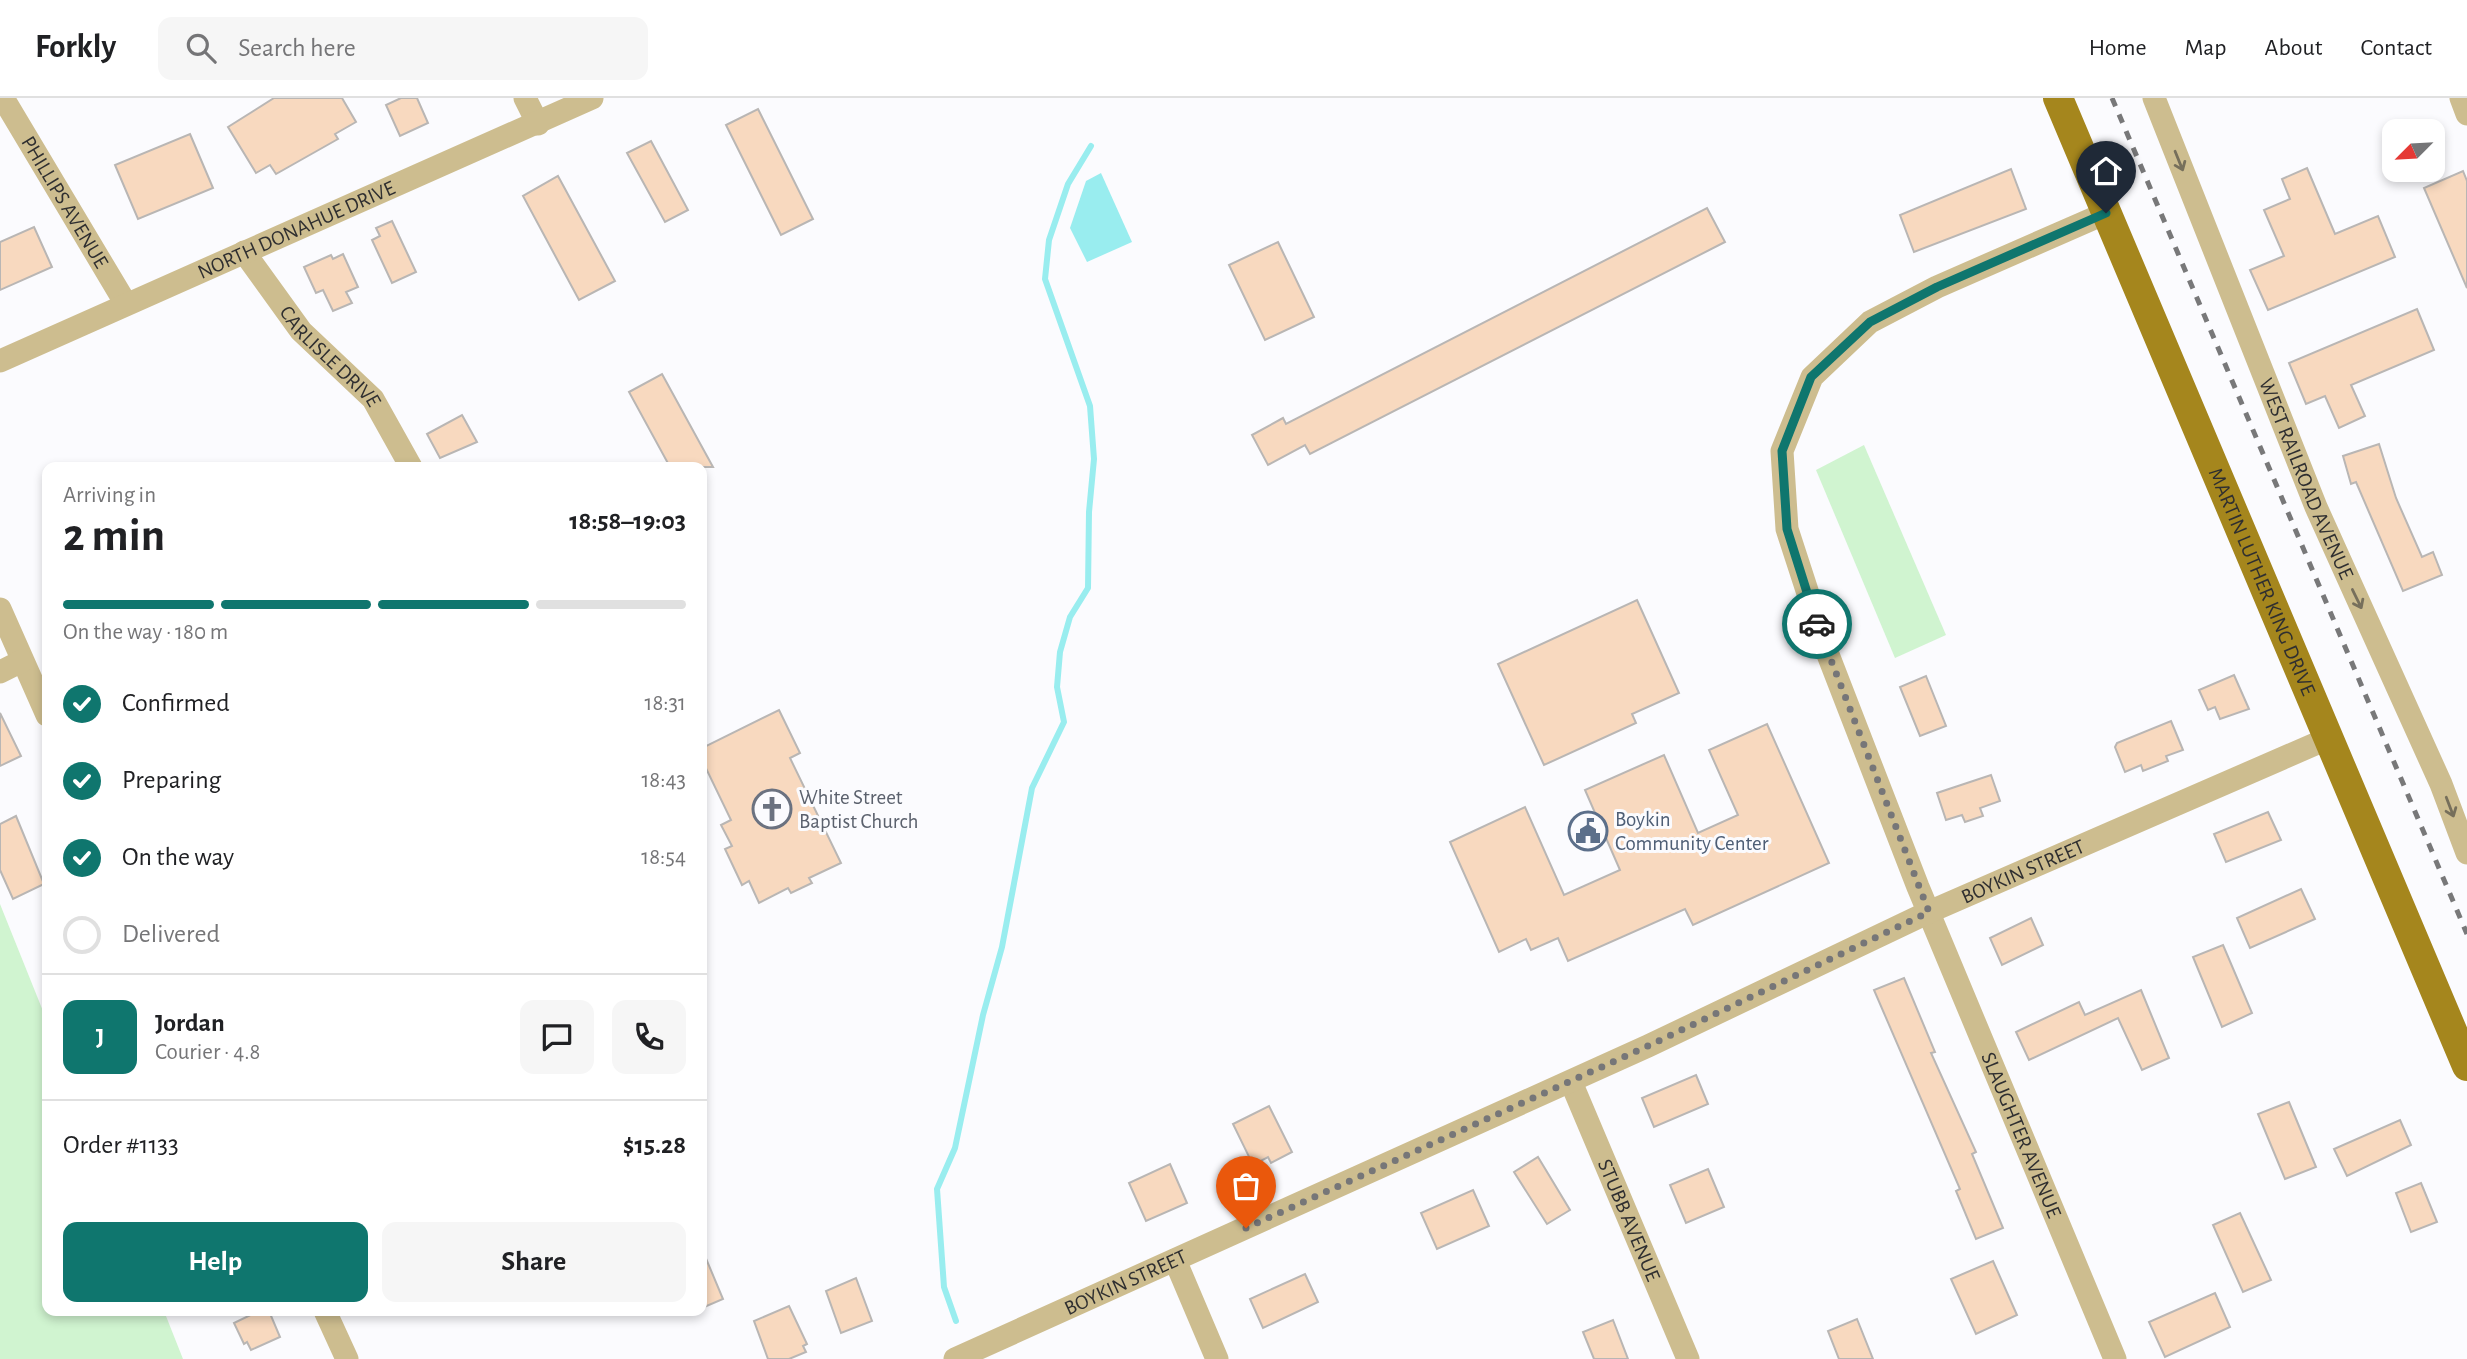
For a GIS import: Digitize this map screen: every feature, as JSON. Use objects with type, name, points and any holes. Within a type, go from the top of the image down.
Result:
[{"type":"main road","name":"MARTIN LUTHER KING DRIVE","points":[[2058,98],[2467,1066]]},
{"type":"street","name":"PHILLIPS AVENUE","points":[[3,98],[126,304]]},
{"type":"street","points":[[525,98],[538,124]]},
{"type":"street","name":"NORTH DONAHUE DRIVE","points":[[0,361],[592,98]]},
{"type":"street","name":"WEST RAILROAD AVENUE","points":[[2154,98],[2316,506],[2418,731],[2467,853]]},
{"type":"street","points":[[2461,98],[2467,114]]},
{"type":"street","name":"SLAUGHTER AVENUE","points":[[2106,213],[1937,287],[1870,322],[1811,377],[1782,451],[1787,529],[1826,652],[1929,912],[2115,1359]]},
{"type":"street","name":"CARLISLE DRIVE","points":[[244,252],[301,331],[373,399],[408,462]]},
{"type":"street","points":[[0,609],[42,704]]},
{"type":"street","points":[[0,672],[22,662]]},
{"type":"street","name":"BOYKIN STREET","points":[[955,1359],[1571,1082],[1929,912],[2329,738]]},
{"type":"street","name":"STUBB AVENUE","points":[[1571,1082],[1688,1359]]},
{"type":"street","points":[[1175,1260],[1217,1359]]},
{"type":"street","points":[[327,1316],[346,1359]]},
{"type":"green space","points":[[1864,445],[1946,635],[1895,658],[1816,470]]},
{"type":"green space","points":[[0,904],[42,1009],[42,1316],[166,1316],[183,1359],[0,1359]]},
{"type":"water","points":[[1101,173],[1132,242],[1087,262],[1070,228],[1086,181]]},
{"type":"building","points":[[274,98],[342,98],[356,122],[335,134],[338,139],[276,174],[270,165],[256,173],[228,127]]},
{"type":"building","points":[[401,98],[417,98],[428,123],[400,136],[386,105]]},
{"type":"building","points":[[758,109],[813,219],[781,235],[726,125]]},
{"type":"building","points":[[190,134],[213,188],[138,219],[115,165]]},
{"type":"building","points":[[651,141],[688,210],[665,222],[627,153]]},
{"type":"building","points":[[2307,168],[2335,234],[2378,216],[2395,257],[2268,310],[2250,270],[2284,256],[2264,210],[2290,199],[2282,179]]},
{"type":"building","points":[[2011,169],[2026,209],[1914,252],[1900,215]]},
{"type":"building","points":[[2463,171],[2467,181],[2467,288],[2424,188],[2445,182],[2445,179]]},
{"type":"building","points":[[558,176],[615,281],[579,300],[523,196]]},
{"type":"building","points":[[1707,208],[1725,242],[1310,454],[1305,445],[1268,465],[1252,435],[1283,418],[1286,424]]},
{"type":"building","points":[[392,221],[416,272],[392,283],[372,240],[380,236],[376,228]]},
{"type":"building","points":[[34,227],[52,267],[0,290],[0,242]]},
{"type":"building","points":[[1278,242],[1314,317],[1265,340],[1229,265]]},
{"type":"building","points":[[343,254],[358,287],[346,292],[352,303],[333,311],[323,290],[316,293],[304,267],[331,255],[333,259]]},
{"type":"building","points":[[2417,309],[2434,350],[2351,385],[2365,416],[2339,428],[2325,396],[2306,404],[2289,363]]},
{"type":"building","points":[[662,374],[713,467],[707,467],[707,462],[667,462],[629,392]]},
{"type":"building","points":[[462,415],[477,442],[440,458],[427,434]]},
{"type":"building","points":[[2379,444],[2396,498],[2422,557],[2433,552],[2442,575],[2403,591],[2356,482],[2351,484],[2343,456]]},
{"type":"building","points":[[1637,600],[1679,693],[1632,714],[1636,723],[1544,765],[1498,664]]},
{"type":"building","points":[[2234,675],[2249,709],[2220,719],[2215,707],[2208,710],[2199,690]]},
{"type":"building","points":[[1926,676],[1946,726],[1920,736],[1900,687]]},
{"type":"building","name":"White Street Baptist Church","points":[[779,710],[800,753],[790,758],[841,863],[809,878],[812,883],[791,893],[788,888],[759,903],[749,881],[742,885],[725,849],[732,846],[721,825],[731,820],[707,770],[707,746]]},
{"type":"building","points":[[0,713],[21,756],[0,766]]},
{"type":"building","points":[[2171,721],[2183,750],[2166,756],[2168,761],[2143,771],[2141,765],[2125,772],[2115,747],[2117,743]]},
{"type":"building","points":[[1767,724],[1829,863],[1693,925],[1685,909],[1568,961],[1558,938],[1531,950],[1526,939],[1499,952],[1450,842],[1525,807],[1564,895],[1620,870],[1585,790],[1664,755],[1698,833],[1738,815],[1709,750]]},
{"type":"building","points":[[1991,775],[2000,801],[1980,808],[1983,816],[1965,822],[1962,815],[1946,820],[1937,793]]},
{"type":"building","points":[[2268,812],[2281,840],[2226,862],[2214,834]]},
{"type":"building","points":[[16,816],[42,879],[42,885],[13,899],[0,870],[0,824]]},
{"type":"building","points":[[2301,889],[2315,919],[2250,948],[2237,918]]},
{"type":"building","points":[[2031,918],[2043,945],[2002,965],[1990,938]]},
{"type":"building","points":[[2223,945],[2252,1013],[2222,1027],[2193,957]]},
{"type":"building","points":[[1904,978],[1935,1052],[1931,1053],[1976,1152],[1972,1154],[2003,1228],[1976,1239],[1956,1191],[1960,1189],[1874,990]]},
{"type":"building","points":[[2141,990],[2169,1058],[2142,1070],[2118,1018],[2029,1060],[2016,1032],[2079,1002],[2085,1015]]},
{"type":"building","points":[[1696,1075],[1708,1104],[1654,1127],[1642,1098]]},
{"type":"building","points":[[2289,1102],[2316,1167],[2285,1179],[2258,1114]]},
{"type":"building","points":[[1269,1106],[1292,1152],[1271,1163],[1268,1157],[1253,1165],[1233,1124]]},
{"type":"building","points":[[2400,1120],[2411,1145],[2347,1176],[2334,1149]]},
{"type":"building","points":[[1538,1157],[1570,1210],[1547,1224],[1514,1172]]},
{"type":"building","points":[[1170,1164],[1187,1203],[1146,1221],[1129,1183]]},
{"type":"building","points":[[1708,1169],[1724,1207],[1686,1223],[1670,1185]]},
{"type":"building","points":[[2421,1183],[2437,1222],[2411,1232],[2396,1193]]},
{"type":"building","points":[[1473,1190],[1489,1226],[1437,1249],[1421,1213]]},
{"type":"building","points":[[2240,1213],[2271,1280],[2243,1292],[2213,1225]]},
{"type":"building","points":[[707,1261],[723,1299],[707,1306]]},
{"type":"building","points":[[1993,1261],[2017,1315],[1976,1334],[1951,1279]]},
{"type":"building","points":[[1305,1274],[1318,1302],[1263,1328],[1250,1299]]},
{"type":"building","points":[[856,1278],[872,1321],[841,1333],[826,1291]]},
{"type":"building","points":[[2215,1293],[2230,1327],[2165,1357],[2149,1322]]},
{"type":"building","points":[[789,1306],[807,1344],[803,1346],[806,1352],[789,1359],[768,1359],[754,1321]]},
{"type":"building","points":[[249,1316],[271,1316],[280,1337],[251,1350],[247,1342],[244,1344],[234,1323]]},
{"type":"building","points":[[1857,1319],[1873,1359],[1839,1359],[1828,1331]]},
{"type":"building","points":[[1613,1320],[1628,1359],[1594,1359],[1583,1332]]},
{"type":"waterway","points":[[956,1321],[944,1287],[937,1189],[955,1148],[983,1015],[1002,947],[1032,788],[1064,722],[1057,687],[1060,652],[1070,617],[1088,588],[1089,512],[1094,459],[1090,406],[1045,279],[1049,240],[1068,184],[1091,146]]},
{"type":"railway","points":[[2112,98],[2467,934]]},
{"type":"way so far","points":[[1246,1228],[1648,1046],[1929,912],[1817,624]]},
{"type":"place","name":"White Street Baptist Church","points":[[772,809]]},
{"type":"place","name":"Boykin Community Center","points":[[1588,831]]},
{"type":"route","points":[[1817,624],[1787,529],[1782,451],[1811,377],[1870,322],[1937,287],[2106,213]]}]
